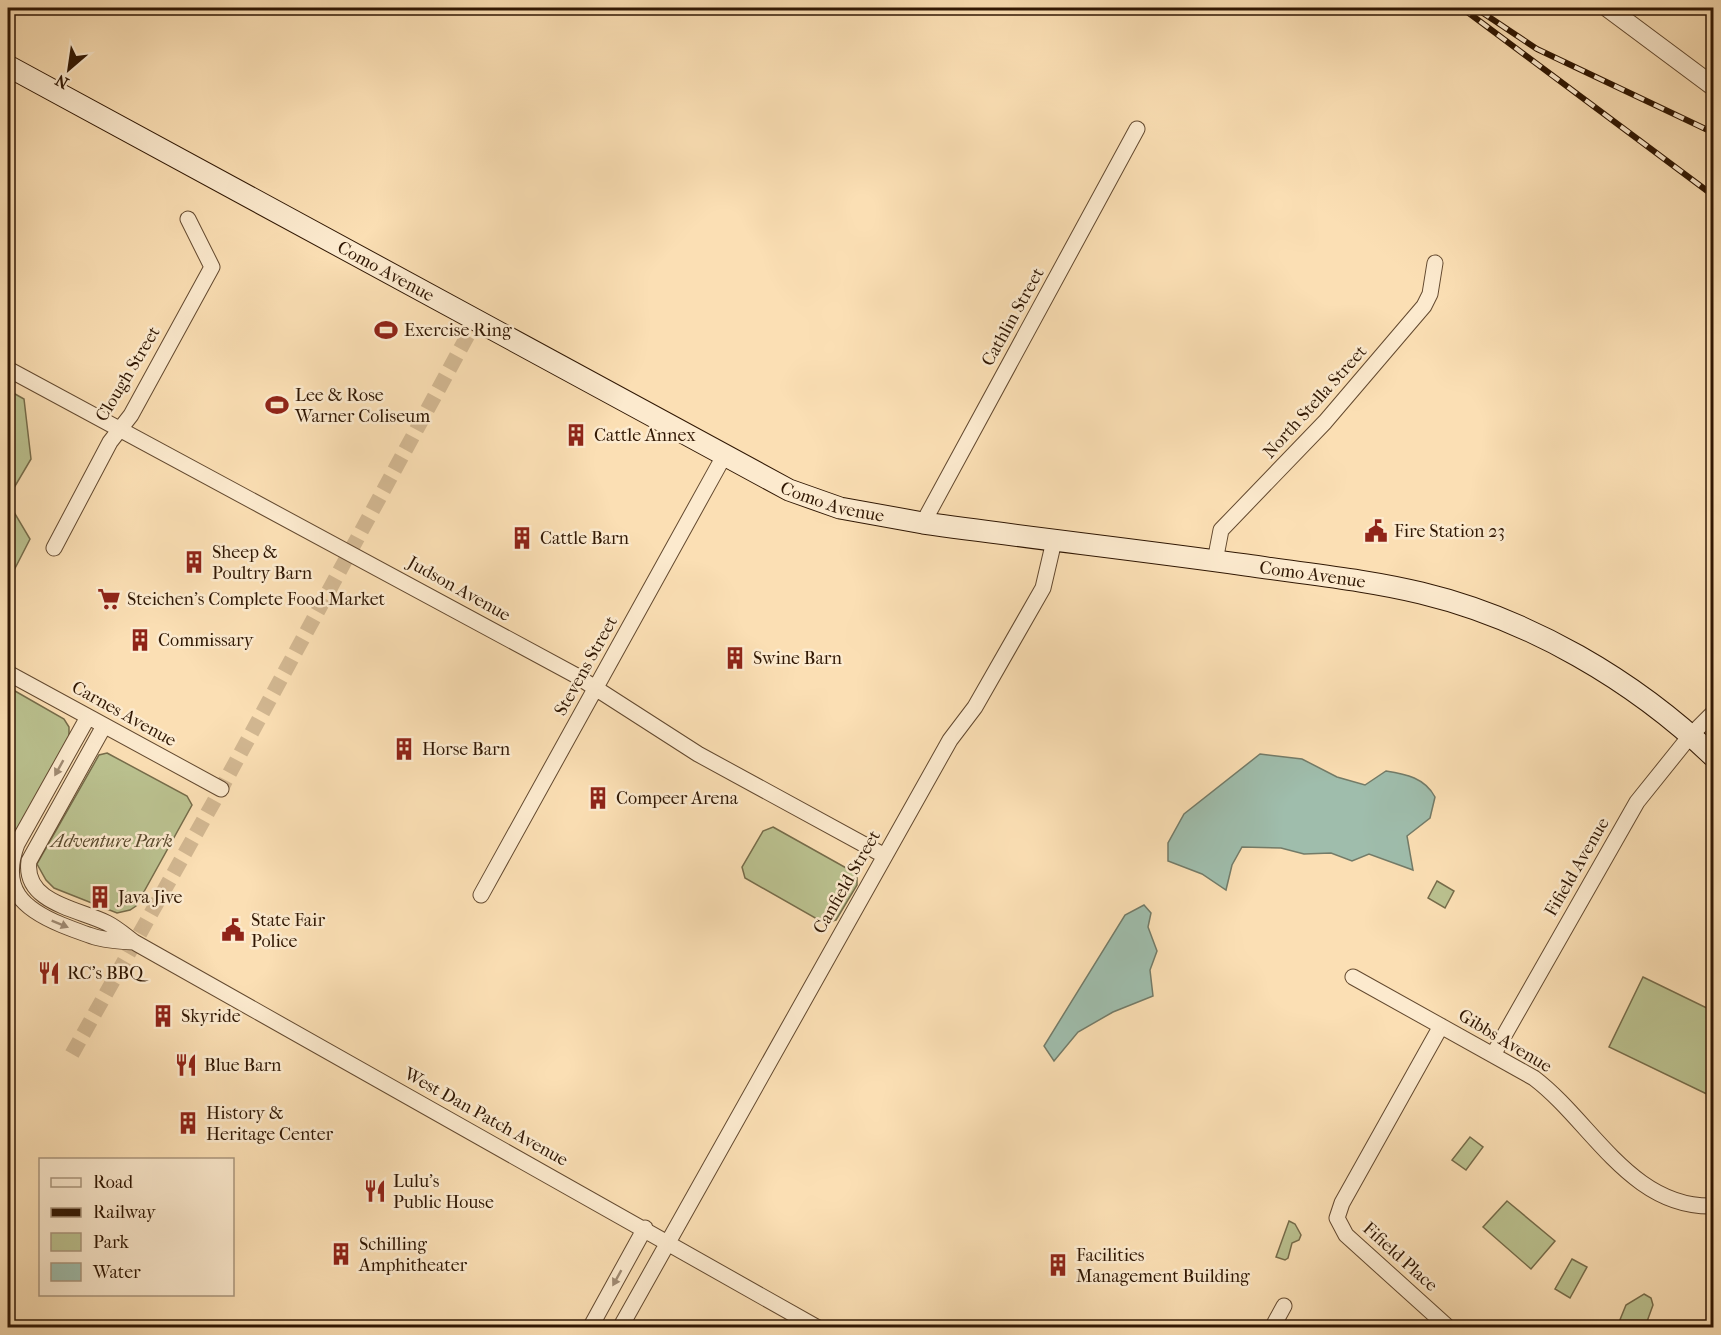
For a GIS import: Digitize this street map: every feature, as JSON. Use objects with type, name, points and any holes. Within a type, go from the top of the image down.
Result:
[{"type":"main road","name":"Como Avenue","points":[[8,66],[724,456],[812,500],[858,512],[923,523],[1391,586],[1469,607],[1581,658],[1639,694],[1713,757]]},
{"type":"street","points":[[1608,8],[1713,87]]},
{"type":"street","name":"Cathlin Street","points":[[923,523],[1137,129]]},
{"type":"street","name":"Clough Street","points":[[54,548],[110,442],[131,415],[212,267],[188,219]]},
{"type":"street","name":"North Stella Street","points":[[1215,561],[1221,530],[1325,422],[1424,306],[1430,294],[1435,263]]},
{"type":"street","name":"Judson Avenue","points":[[8,369],[320,539],[368,561],[596,689],[698,754],[885,856]]},
{"type":"street","name":"Stevens Street","points":[[480,895],[724,456]]},
{"type":"street","name":"Canfield Street","points":[[620,1328],[950,740],[975,707],[1043,588],[1054,541]]},
{"type":"street","name":"Carnes Avenue","points":[[8,673],[221,789]]},
{"type":"street","name":"Fifield Avenue","points":[[1493,1055],[1637,802],[1690,736],[1713,712]]},
{"type":"street","name":"West Dan Patch Avenue","points":[[88,717],[16,844],[10,867],[15,890],[27,907],[45,918],[102,941],[134,942]]},
{"type":"street","name":"West Dan Patch Avenue","points":[[104,726],[32,852],[28,869],[33,885],[45,897],[109,924],[134,942],[645,1228],[818,1328]]},
{"type":"street","name":"Gibbs Avenue","points":[[1353,977],[1534,1078],[1555,1096],[1624,1169],[1647,1187],[1685,1204],[1713,1206]]},
{"type":"street","name":"Fifield Place","points":[[1441,1026],[1338,1210],[1338,1222],[1346,1235],[1449,1328]]},
{"type":"street","points":[[590,1328],[645,1228]]},
{"type":"street","points":[[1272,1328],[1284,1306]]},
{"type":"green space","points":[[8,390],[24,399],[31,459],[8,498]]},
{"type":"green space","points":[[8,502],[30,539],[8,582]]},
{"type":"green space","points":[[8,687],[64,719],[69,727],[69,738],[8,847]]},
{"type":"green space","name":"Adventure Park","points":[[107,753],[187,796],[192,805],[136,906],[117,913],[54,888],[46,880],[37,864],[99,755]]},
{"type":"green space","points":[[773,827],[857,874],[857,885],[836,920],[824,923],[745,878],[742,867],[763,831]]},
{"type":"green space","points":[[1437,881],[1454,891],[1445,908],[1428,898]]},
{"type":"green space","points":[[1643,977],[1713,1011],[1713,1097],[1609,1047]]},
{"type":"green space","points":[[1470,1137],[1483,1147],[1466,1170],[1452,1160]]},
{"type":"green space","points":[[1507,1201],[1555,1241],[1531,1269],[1483,1227]]},
{"type":"green space","points":[[1289,1221],[1295,1224],[1301,1235],[1299,1240],[1292,1243],[1288,1258],[1285,1260],[1276,1257]]},
{"type":"green space","points":[[1572,1259],[1587,1267],[1570,1298],[1555,1289]]},
{"type":"green space","points":[[1644,1294],[1651,1298],[1653,1305],[1645,1327],[1617,1327],[1626,1305]]},
{"type":"water","points":[[1260,754],[1302,759],[1337,777],[1365,785],[1386,771],[1408,776],[1426,785],[1435,797],[1430,818],[1407,836],[1413,870],[1369,854],[1352,861],[1331,853],[1304,854],[1281,848],[1242,847],[1232,865],[1226,890],[1202,874],[1168,861],[1168,843],[1184,814]]},
{"type":"water","points":[[1144,905],[1151,913],[1148,927],[1157,951],[1150,970],[1153,996],[1113,1012],[1078,1032],[1054,1061],[1044,1046],[1125,915]]},
{"type":"tunnel","points":[[72,1054],[221,789],[475,322]]},
{"type":"railway","points":[[1462,8],[1714,196]]},
{"type":"railway","points":[[1480,11],[1537,49],[1714,133]]},
{"type":"place","name":"Exercise Ring","points":[[386,330]]},
{"type":"place","name":"Lee & Rose Warner Coliseum","points":[[277,405]]},
{"type":"place","name":"Cattle Annex","points":[[576,435]]},
{"type":"place","name":"Fire Station 23","points":[[1376,531]]},
{"type":"place","name":"Cattle Barn","points":[[522,538]]},
{"type":"place","name":"Sheep & Poultry Barn","points":[[194,562]]},
{"type":"place","name":"Steichen's Complete Food Market","points":[[109,599]]},
{"type":"place","name":"Commissary","points":[[140,640]]},
{"type":"place","name":"Swine Barn","points":[[735,658]]},
{"type":"place","name":"Horse Barn","points":[[404,749]]},
{"type":"place","name":"Compeer Arena","points":[[598,798]]},
{"type":"place","name":"Java Jive","points":[[100,897]]},
{"type":"place","name":"State Fair Police","points":[[233,930]]},
{"type":"place","name":"RC's BBQ","points":[[49,973]]},
{"type":"place","name":"Skyride","points":[[163,1016]]},
{"type":"place","name":"Blue Barn","points":[[186,1065]]},
{"type":"place","name":"History & Heritage Center","points":[[188,1123]]},
{"type":"place","name":"Lulu's Public House","points":[[375,1191]]},
{"type":"place","name":"Schilling Amphitheater","points":[[341,1254]]},
{"type":"place","name":"Facilities Management Building","points":[[1058,1265]]}]
